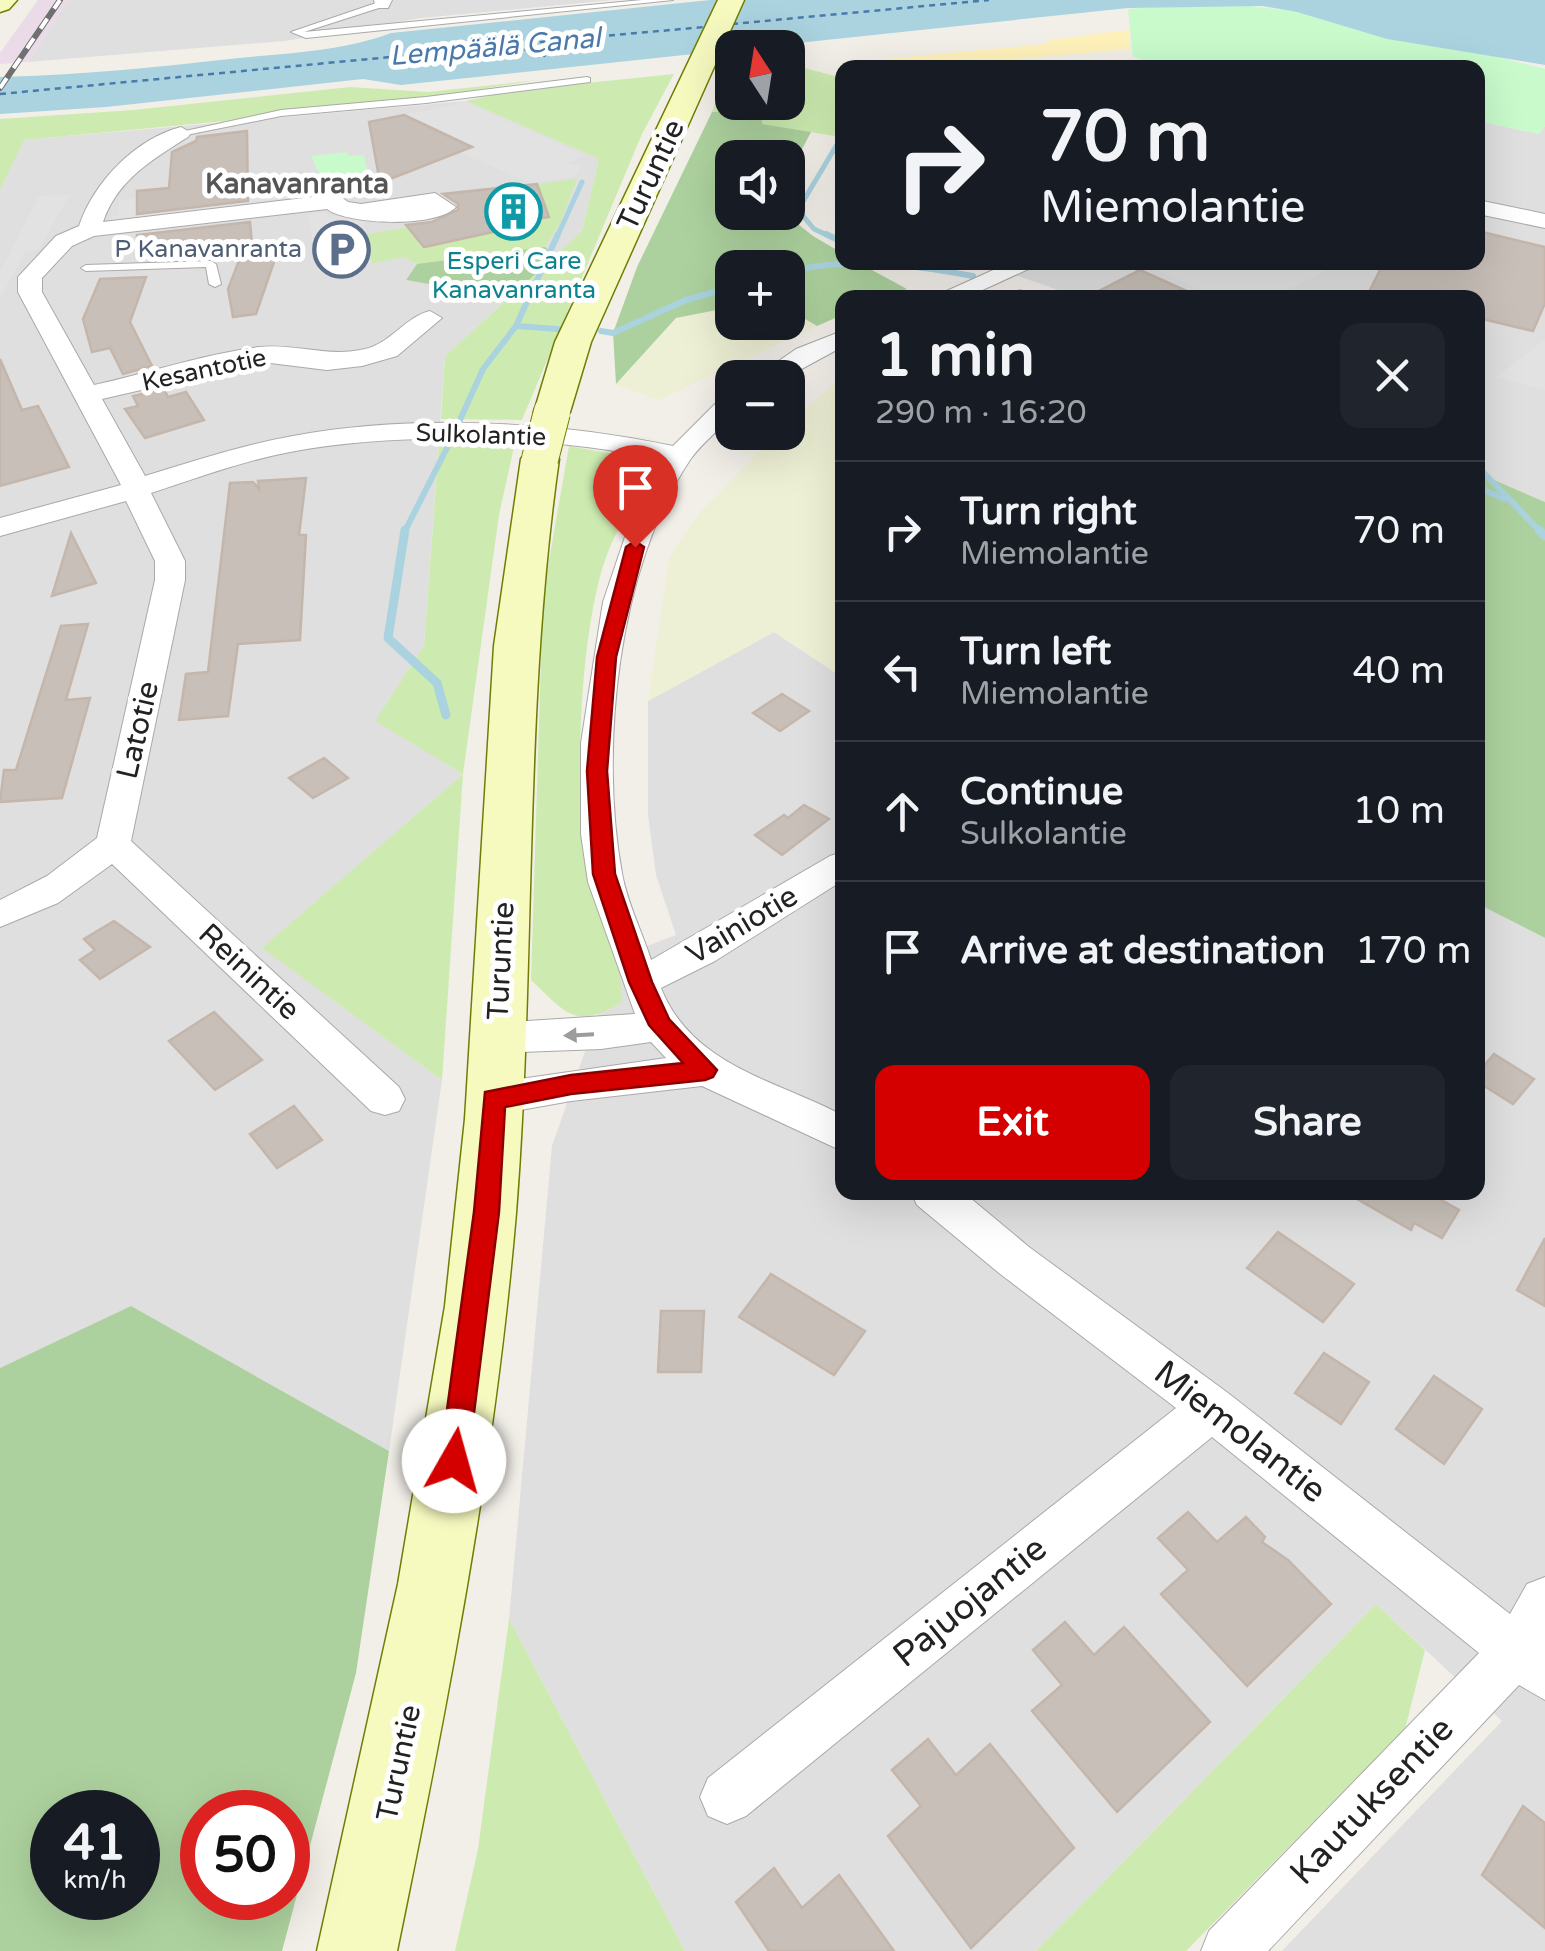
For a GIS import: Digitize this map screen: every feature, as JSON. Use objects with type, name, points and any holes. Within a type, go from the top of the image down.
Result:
[{"type":"main road","name":"Turuntie","points":[[357,1951],[408,1723],[450,1496],[486,1212],[516,627],[540,458],[573,342],[731,0]]},
{"type":"street","points":[[180,134],[121,170],[94,208],[89,230],[337,201],[338,208],[366,209]]},
{"type":"street","points":[[1485,208],[1545,221]]},
{"type":"street","name":"Latotie","points":[[89,230],[64,241],[30,277],[30,292],[132,478],[170,561],[170,580],[113,844]]},
{"type":"street","points":[[962,290],[1012,270]]},
{"type":"street","name":"Kesantotie","points":[[85,395],[262,354],[327,362],[362,358],[388,351],[430,318]]},
{"type":"street","points":[[796,360],[835,341]]},
{"type":"street","points":[[715,420],[680,456],[644,522],[626,572],[606,657],[597,771],[604,874],[640,982],[660,1025],[705,1070],[835,1130]]},
{"type":"street","name":"Sulkolantie","points":[[0,526],[48,517],[262,450],[306,440],[382,432],[594,440],[680,456]]},
{"type":"street","points":[[0,914],[20,908],[80,874],[113,844]]},
{"type":"street","name":"Reinintie","points":[[113,844],[385,1100]]},
{"type":"street","name":"Vainiotie","points":[[640,982],[702,952],[835,868]]},
{"type":"street","points":[[495,1069],[601,1034],[660,1025]]},
{"type":"street","points":[[495,1069],[571,1085],[705,1070]]},
{"type":"street","name":"Miemolantie","points":[[942,1200],[1014,1260],[1212,1408],[1530,1662]]},
{"type":"street","name":"Pajuojantie","points":[[728,1797],[1212,1408]]},
{"type":"street","name":"Kautuksentie","points":[[1229,1951],[1530,1662],[1545,1602]]},
{"type":"lane","points":[[383,2],[296,32],[324,34],[669,0]]},
{"type":"lane","points":[[180,134],[281,112],[426,100],[586,80]]},
{"type":"lane","points":[[86,268],[211,264],[215,284]]},
{"type":"shaded area","points":[[38,0],[68,0],[28,62],[0,64],[0,53]]},
{"type":"shaded area","points":[[68,0],[614,0],[421,18],[285,41],[28,62]]},
{"type":"shaded area","points":[[466,101],[599,159],[582,231],[445,356],[424,646],[376,720],[463,774],[263,948],[442,1080],[389,1451],[132,1307],[0,1368],[0,190],[23,140]]},
{"type":"shaded area","points":[[466,102],[583,155],[564,164],[582,165],[574,177],[531,183],[459,152],[471,147],[404,115]]},
{"type":"shaded area","points":[[1485,122],[1539,134],[1545,126],[1545,502],[1485,476],[1485,290],[1058,290],[1001,270],[1485,270]]},
{"type":"shaded area","points":[[303,175],[307,196],[304,200],[112,221],[112,216],[118,215],[119,200],[247,187],[247,181]]},
{"type":"shaded area","points":[[70,195],[38,250],[26,251],[0,298],[0,272],[39,196]]},
{"type":"shaded area","name":"P Kanavanranta","points":[[326,212],[328,217],[362,213],[372,264],[317,271],[308,214]]},
{"type":"shaded area","points":[[1157,270],[1326,270],[1288,290],[1201,290]]},
{"type":"shaded area","points":[[1545,340],[1545,390],[1496,377]]},
{"type":"shaded area","points":[[774,632],[835,672],[835,1200],[1485,1200],[1485,908],[1545,938],[1545,1951],[1282,1951],[1502,1721],[1376,1604],[1036,1951],[685,1951],[509,1619],[552,1146],[618,957],[676,935],[656,875],[648,815],[648,701]]},
{"type":"green space","points":[[1227,3],[1298,12],[1387,39],[1494,56],[1545,69],[1545,126],[1539,134],[1485,122],[1485,60],[1144,60],[1133,57],[1128,9]]},
{"type":"green space","points":[[805,68],[835,76],[835,136],[761,124],[761,120],[805,120]]},
{"type":"green space","points":[[674,74],[642,134],[522,420],[441,419],[445,356],[582,231],[599,159],[466,101],[509,91]]},
{"type":"green space","points":[[539,80],[417,99],[24,140],[0,190],[0,119],[133,110],[350,87],[428,92]]},
{"type":"green space","points":[[715,112],[715,120],[762,120],[762,124],[811,132],[805,143],[805,140],[715,140],[715,230],[805,230],[835,249],[835,270],[872,270],[907,289],[835,290],[835,318],[817,326],[805,319],[805,250],[715,250],[715,310],[676,318],[616,384],[613,333],[637,267]]},
{"type":"green space","points":[[347,152],[348,156],[364,155],[369,179],[323,183],[311,156]]},
{"type":"green space","points":[[577,179],[560,223],[545,247],[417,264],[404,257],[372,264],[366,234],[408,227],[511,228],[510,223],[549,217],[537,184]]},
{"type":"green space","points":[[545,247],[554,257],[509,298],[406,280],[417,264]]},
{"type":"green space","points":[[715,310],[715,340],[787,340],[744,360],[715,360],[715,374],[659,400],[616,385],[676,318]]},
{"type":"green space","points":[[805,319],[817,326],[805,332]]},
{"type":"green space","points":[[835,383],[835,672],[774,632],[648,701],[669,557],[700,512],[760,450],[805,450],[805,409]]},
{"type":"green space","points":[[439,443],[514,447],[499,515],[463,774],[375,721],[424,646]]},
{"type":"green space","points":[[569,446],[653,461],[655,473],[625,517],[607,553],[588,637],[580,765],[584,845],[591,888],[618,957],[622,1002],[606,1011],[582,1016],[563,1009],[531,980],[543,595]]},
{"type":"green space","points":[[1485,476],[1545,502],[1545,938],[1485,908]]},
{"type":"green space","points":[[463,774],[442,1080],[262,948]]},
{"type":"green space","points":[[131,1306],[389,1451],[356,1673],[310,1846],[310,1790],[180,1790],[180,1920],[290,1920],[282,1951],[0,1951],[0,1368]]},
{"type":"green space","points":[[1376,1604],[1425,1650],[1405,1729],[1186,1951],[1036,1951]]},
{"type":"green space","points":[[509,1619],[685,1951],[455,1951],[478,1849]]},
{"type":"sand","points":[[1129,30],[1129,49],[1004,60],[875,60],[1050,43],[1048,40]]},
{"type":"water","name":"Lempäälä Canal","points":[[710,0],[1545,0],[1545,65],[1387,39],[1297,12],[1262,6],[1128,8],[805,42],[805,30],[715,30],[715,52],[401,85],[363,79],[106,107],[0,114],[0,77],[297,53],[336,48],[391,33]]},
{"type":"building","points":[[404,115],[472,147],[380,183],[369,122]]},
{"type":"building","points":[[247,131],[248,201],[137,214],[137,191],[169,188],[172,152],[197,137]]},
{"type":"building","name":"Esperi Care Kanavanranta","points":[[537,184],[549,217],[510,223],[511,228],[424,247],[406,225],[432,222],[458,210],[458,204],[443,194]]},
{"type":"building","points":[[250,222],[252,244],[136,257],[137,235]]},
{"type":"building","points":[[1485,233],[1545,247],[1545,303],[1533,331],[1485,320],[1485,290],[1370,290],[1380,270],[1485,270]]},
{"type":"building","points":[[243,250],[270,250],[266,259],[275,259],[256,314],[233,317],[228,289]]},
{"type":"building","points":[[1140,270],[1184,290],[1101,290]]},
{"type":"building","points":[[146,277],[130,322],[152,366],[123,374],[110,348],[92,352],[83,319],[100,279]]},
{"type":"building","points":[[0,359],[22,410],[38,406],[69,467],[0,486]]},
{"type":"building","points":[[164,389],[168,397],[186,392],[204,420],[145,438],[125,409],[138,406],[133,396]]},
{"type":"building","points":[[306,478],[299,535],[306,535],[300,640],[238,644],[228,716],[179,720],[186,674],[208,672],[230,483],[253,482],[259,489],[258,481]]},
{"type":"building","points":[[71,533],[96,583],[52,596]]},
{"type":"building","points":[[88,624],[66,700],[90,698],[62,798],[0,802],[4,770],[16,770],[61,626]]},
{"type":"building","points":[[782,694],[809,711],[780,731],[753,713]]},
{"type":"building","points":[[324,758],[348,778],[313,798],[289,778]]},
{"type":"building","points":[[804,805],[829,819],[782,855],[755,835],[784,815],[788,818]]},
{"type":"building","points":[[114,921],[150,947],[100,979],[80,960],[95,950],[84,939]]},
{"type":"building","points":[[214,1012],[262,1060],[215,1090],[169,1041]]},
{"type":"building","points":[[1494,1054],[1534,1079],[1513,1104],[1485,1086],[1485,1065]]},
{"type":"building","points":[[294,1106],[322,1140],[277,1168],[250,1134]]},
{"type":"building","points":[[1359,1200],[1441,1200],[1459,1210],[1442,1238],[1414,1223],[1411,1230]]},
{"type":"building","points":[[1278,1232],[1354,1284],[1323,1322],[1247,1268]]},
{"type":"building","points":[[1545,1238],[1545,1306],[1517,1290]]},
{"type":"building","points":[[771,1274],[865,1331],[834,1375],[739,1317]]},
{"type":"building","points":[[661,1311],[704,1311],[701,1372],[658,1372]]},
{"type":"building","points":[[1324,1353],[1369,1382],[1341,1424],[1295,1393]]},
{"type":"building","points":[[1434,1376],[1482,1409],[1444,1464],[1396,1429]]},
{"type":"building","points":[[1188,1512],[1217,1542],[1246,1517],[1265,1537],[1262,1542],[1288,1560],[1331,1604],[1247,1686],[1161,1594],[1188,1570],[1158,1538]]},
{"type":"building","points":[[1065,1622],[1094,1655],[1124,1627],[1210,1722],[1117,1812],[1032,1711],[1062,1685],[1033,1650]]},
{"type":"building","points":[[928,1739],[956,1775],[990,1744],[1074,1848],[971,1948],[888,1836],[921,1806],[892,1770]]},
{"type":"building","points":[[1523,1806],[1545,1823],[1545,1928],[1482,1875]]},
{"type":"building","points":[[774,1868],[802,1908],[839,1875],[894,1951],[769,1951],[736,1902]]},
{"type":"waterway","points":[[831,237],[814,229],[798,210],[835,148]]},
{"type":"waterway","points":[[557,237],[582,182]]},
{"type":"waterway","points":[[516,326],[558,234]]},
{"type":"waterway","points":[[826,234],[835,238]]},
{"type":"waterway","points":[[805,268],[835,264]]},
{"type":"waterway","points":[[931,270],[973,276]]},
{"type":"waterway","points":[[601,331],[613,333],[686,300],[715,292]]},
{"type":"waterway","points":[[459,422],[483,369],[516,326]]},
{"type":"waterway","points":[[516,326],[558,329]]},
{"type":"waterway","points":[[405,531],[449,444]]},
{"type":"waterway","points":[[1485,474],[1542,533]]},
{"type":"waterway","points":[[1485,490],[1504,499]]},
{"type":"waterway","points":[[1539,530],[1542,533]]},
{"type":"waterway","points":[[405,531],[388,638],[437,683],[446,715]]},
{"type":"waterway","points":[[1542,533],[1545,536]]},
{"type":"ferry route","points":[[732,24],[989,0]]},
{"type":"ferry route","points":[[549,41],[704,27]]},
{"type":"ferry route","points":[[518,45],[549,41]]},
{"type":"ferry route","points":[[544,57],[549,41]]},
{"type":"ferry route","points":[[0,94],[517,45],[543,59]]},
{"type":"railway","points":[[0,88],[60,0]]},
{"type":"place","name":"Esperi Care Kanavanranta","points":[[514,212]]},
{"type":"place","name":"P Kanavanranta","points":[[341,249]]},
{"type":"district","name":"Kanavanranta","points":[[297,184]]},
{"type":"route","points":[[454,1461],[486,1212],[493,1099],[571,1085],[705,1070],[660,1025],[640,982],[604,874],[597,771],[606,657],[635,547]]}]
